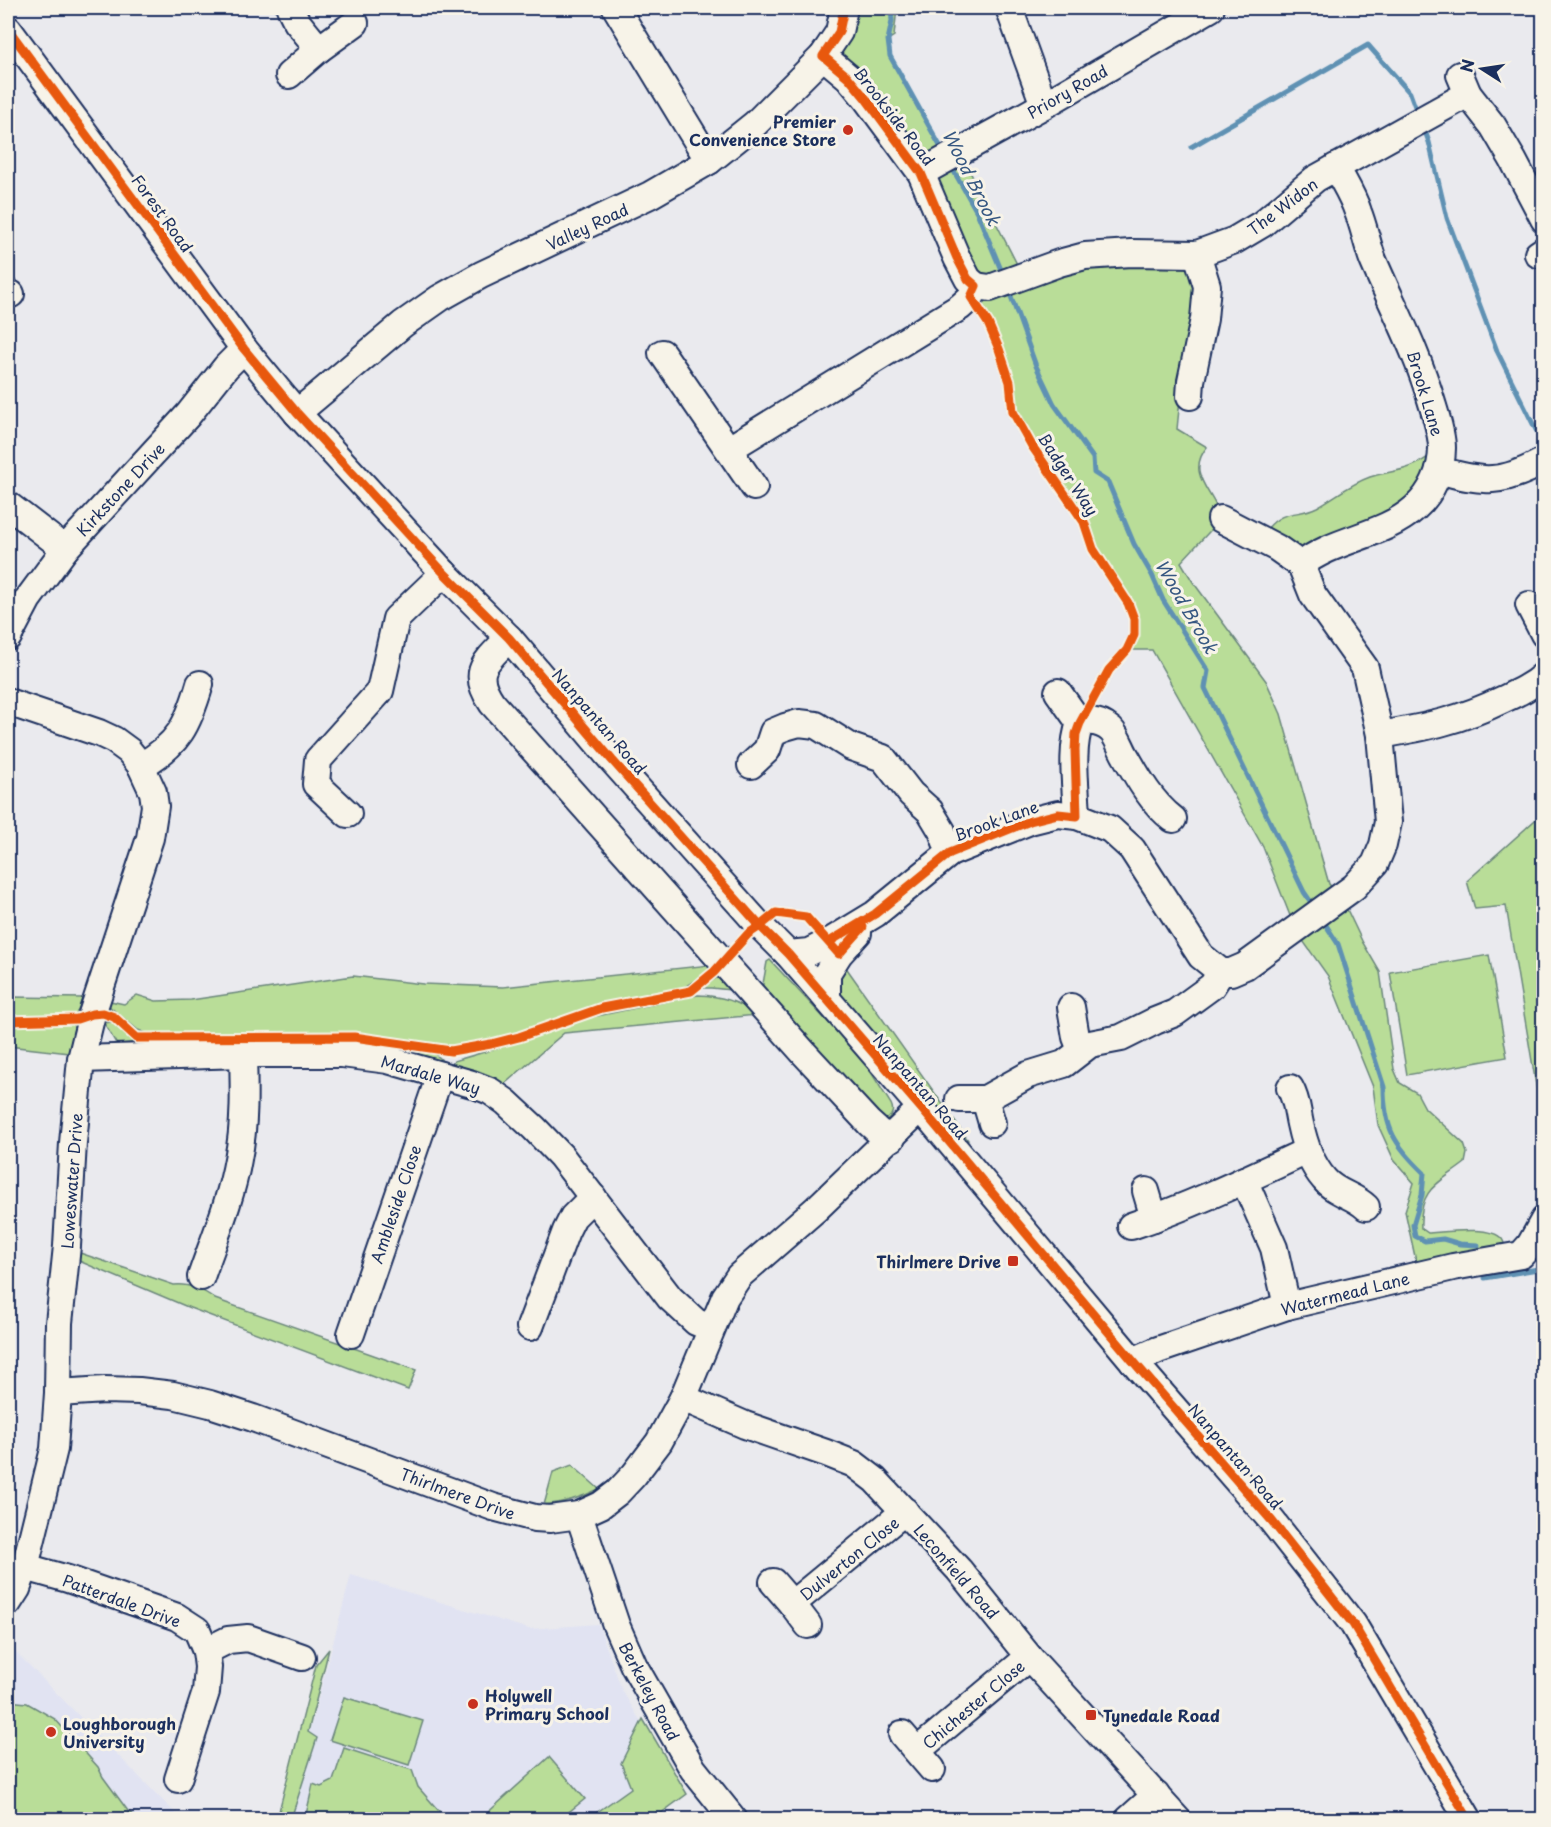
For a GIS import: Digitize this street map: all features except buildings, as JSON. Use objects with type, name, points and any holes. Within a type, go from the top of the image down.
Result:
[{"type":"street","points":[[290,8],[297,22],[319,50]]},
{"type":"street","points":[[616,8],[709,161]]},
{"type":"street","name":"Valley Road","points":[[297,413],[403,324],[440,298],[481,275],[650,195],[709,161],[755,124],[823,56],[839,32],[844,8]]},
{"type":"street","points":[[1009,8],[1044,105]]},
{"type":"street","name":"Priory Road","points":[[940,163],[1211,8]]},
{"type":"street","points":[[289,75],[355,23]]},
{"type":"street","name":"Forest Road","points":[[8,29],[244,349],[297,413]]},
{"type":"street","name":"Brookside Road","points":[[823,56],[940,163],[957,258],[968,279],[997,283]]},
{"type":"street","name":"The Widon","points":[[997,283],[1085,256],[1131,253],[1197,254],[1235,240],[1262,224],[1315,179],[1421,120],[1464,85],[1514,160],[1544,219]]},
{"type":"street","name":"Brook Lane","points":[[1301,565],[1329,548],[1385,528],[1415,508],[1431,489],[1439,470],[1442,446],[1423,371],[1372,258],[1357,209],[1336,166]]},
{"type":"street","points":[[1186,385],[1204,319],[1207,286],[1197,254]]},
{"type":"street","points":[[729,449],[997,283]]},
{"type":"street","name":"Kirkstone Drive","points":[[8,637],[28,598],[65,549],[188,415],[226,367],[244,349]]},
{"type":"street","points":[[662,353],[754,487]]},
{"type":"street","name":"Nanpantan Road","points":[[297,413],[444,573],[509,638],[620,769],[760,926],[788,954],[1272,1521],[1353,1624],[1469,1820]]},
{"type":"street","points":[[1439,470],[1462,477],[1484,480],[1503,479],[1544,461]]},
{"type":"street","points":[[8,506],[65,549]]},
{"type":"street","points":[[959,1099],[988,1111],[1028,1075],[1064,1064],[1090,1044],[1121,1038],[1175,1013],[1212,986],[1221,972],[1231,972],[1245,966],[1321,913],[1354,888],[1375,864],[1388,822],[1380,735],[1365,668],[1313,595],[1301,565],[1277,548],[1221,519]]},
{"type":"street","points":[[348,814],[316,784],[318,760],[380,691],[396,619],[444,573]]},
{"type":"street","points":[[1529,605],[1544,634]]},
{"type":"street","points":[[509,638],[488,660],[480,676],[483,690],[492,703],[825,1076],[869,1123],[879,1132],[892,1138]]},
{"type":"street","points":[[1380,735],[1450,722],[1525,690],[1544,675]]},
{"type":"street","points":[[1058,692],[1080,723]]},
{"type":"street","points":[[141,766],[153,759],[177,737],[187,723],[190,698]]},
{"type":"street","name":"Loweswater Drive","points":[[8,702],[114,740],[141,766],[153,792],[155,806],[150,838],[92,1014],[81,1059],[73,1143],[68,1246],[59,1323],[54,1449],[25,1567],[17,1589],[8,1603]]},
{"type":"street","points":[[1080,723],[1090,721],[1112,731],[1160,817]]},
{"type":"street","points":[[751,765],[767,750],[767,725],[784,727],[798,723],[816,725],[851,747],[890,752],[911,794],[930,811],[942,831],[950,853]]},
{"type":"street","points":[[1077,816],[1075,750],[1076,734],[1080,723]]},
{"type":"street","name":"Brook Lane","points":[[788,954],[809,952],[875,914],[950,853],[1030,821],[1058,814],[1077,816],[1110,829],[1132,849],[1201,956],[1221,972]]},
{"type":"street","name":"Brook Lane","points":[[827,999],[826,979],[830,965],[875,914]]},
{"type":"street","points":[[1071,1007],[1076,1037],[1081,1050]]},
{"type":"street","points":[[200,1277],[224,1212],[238,1160],[242,1137],[243,1054]]},
{"type":"street","name":"Mardale Way","points":[[81,1059],[243,1054],[342,1054],[388,1060],[490,1091],[506,1102],[561,1156],[670,1298],[696,1322],[711,1328]]},
{"type":"street","name":"Ambleside Close","points":[[351,1334],[440,1075]]},
{"type":"street","points":[[1290,1088],[1298,1104],[1307,1151],[1324,1180],[1366,1207]]},
{"type":"street","name":"Thirlmere Drive","points":[[58,1393],[105,1390],[173,1395],[253,1418],[493,1507],[535,1518],[550,1519],[579,1515],[602,1505],[618,1492],[659,1442],[683,1398],[725,1297],[739,1276],[816,1209],[921,1108]]},
{"type":"street","points":[[1146,1191],[1142,1222],[1307,1151]]},
{"type":"street","points":[[1244,1180],[1274,1248],[1287,1306]]},
{"type":"street","points":[[529,1327],[566,1231],[573,1217],[593,1197]]},
{"type":"street","name":"Watermead Lane","points":[[1134,1361],[1158,1350],[1287,1306],[1453,1267],[1521,1255],[1530,1245],[1544,1220]]},
{"type":"street","name":"Leconfield Road","points":[[683,1398],[745,1425],[854,1464],[874,1480],[959,1570],[1029,1657],[1178,1820]]},
{"type":"street","name":"Dulverton Close","points":[[792,1604],[905,1511]]},
{"type":"street","name":"Berkeley Road","points":[[579,1515],[616,1624],[634,1665],[693,1769],[734,1820]]},
{"type":"street","name":"Patterdale Drive","points":[[25,1567],[68,1579],[177,1617],[197,1630],[206,1651],[208,1667],[206,1692],[185,1771]]},
{"type":"street","name":"Dulverton Close","points":[[773,1582],[808,1625]]},
{"type":"street","points":[[206,1651],[228,1640],[248,1638],[302,1657]]},
{"type":"street","name":"Chichester Close","points":[[917,1751],[1029,1657]]},
{"type":"street","points":[[1128,1820],[1156,1795]]},
{"type":"shaded area","name":"Holywell Primary School","points":[[351,1575],[529,1629],[598,1624],[622,1690],[683,1793],[648,1819],[286,1820]]},
{"type":"shaded area","name":"Loughborough University","points":[[8,1644],[181,1819],[8,1819]]},
{"type":"green space","points":[[854,8],[897,8],[894,36],[888,40],[890,56],[947,159],[960,152],[1023,276],[1197,254],[1191,381],[1177,379],[1180,399],[1177,429],[1207,447],[1201,457],[1200,475],[1221,519],[1181,562],[1193,582],[1266,681],[1281,714],[1329,884],[1341,897],[1380,972],[1394,1069],[1400,1083],[1417,1093],[1425,1108],[1464,1144],[1467,1153],[1465,1163],[1439,1182],[1427,1195],[1421,1215],[1421,1228],[1428,1233],[1467,1230],[1488,1232],[1502,1239],[1508,1257],[1419,1275],[1405,1211],[1414,1183],[1394,1160],[1378,1125],[1373,1087],[1328,976],[1296,931],[1263,847],[1152,650],[1127,650],[1134,635],[1134,619],[1128,603],[1093,549],[1084,522],[1032,446],[1013,412],[1010,382],[999,349],[988,323],[971,297],[921,173],[823,56]]},
{"type":"green space","points":[[1442,446],[1431,488],[1310,558],[1267,529],[1279,518],[1317,507],[1363,480],[1416,464]]},
{"type":"green space","points":[[1543,813],[1544,1096],[1538,1097],[1506,906],[1475,909],[1467,881]]},
{"type":"green space","points":[[1489,955],[1507,1057],[1407,1075],[1390,972]]},
{"type":"green space","points":[[770,960],[864,1061],[893,1109],[892,1114],[884,1122],[762,989],[767,962]]},
{"type":"green space","points":[[710,965],[708,972],[683,988],[578,1011],[495,1041],[451,1046],[362,1035],[155,1036],[138,1030],[109,1006],[110,1001],[124,1004],[137,995],[156,1001],[191,1000],[353,976],[423,984],[503,987]]},
{"type":"green space","points":[[845,966],[968,1140],[965,1141],[836,990],[836,976]]},
{"type":"green space","points":[[721,975],[732,990],[701,988]]},
{"type":"green space","points":[[698,995],[729,1000],[757,1015],[564,1033],[501,1087],[450,1069],[454,1061],[525,1040],[583,1019]]},
{"type":"green space","points":[[8,997],[83,998],[76,1014],[8,1016]]},
{"type":"green space","points":[[111,1022],[136,1042],[117,1045],[104,1023]]},
{"type":"green space","points":[[75,1023],[69,1053],[8,1046],[8,1025]]},
{"type":"green space","points":[[376,1043],[422,1049],[443,1062],[376,1046],[374,1045]]},
{"type":"green space","points":[[80,1253],[174,1285],[195,1288],[215,1299],[416,1370],[408,1390],[190,1308],[79,1261]]},
{"type":"green space","points":[[572,1465],[599,1489],[572,1500],[544,1505],[553,1472]]},
{"type":"green space","points":[[329,1649],[308,1732],[317,1738],[291,1819],[277,1819],[316,1665]]},
{"type":"green space","points":[[344,1697],[423,1721],[409,1765],[330,1740]]},
{"type":"green space","name":"Loughborough University","points":[[8,1701],[27,1703],[55,1719],[98,1767],[128,1811],[137,1819],[8,1819]]},
{"type":"green space","points":[[643,1719],[687,1794],[653,1819],[598,1819],[596,1813],[631,1788],[621,1763]]},
{"type":"green space","points":[[344,1748],[412,1770],[418,1787],[446,1819],[305,1819],[313,1784],[321,1787],[333,1781]]},
{"type":"green space","points":[[549,1757],[585,1799],[560,1819],[487,1819],[484,1816]]},
{"type":"waterway","name":"Wood Brook","points":[[891,8],[892,21],[888,40],[890,56],[944,153]]},
{"type":"waterway","points":[[1191,147],[1368,45],[1410,93],[1418,115]]},
{"type":"waterway","points":[[1423,126],[1447,218],[1497,351],[1536,430]]},
{"type":"waterway","name":"Wood Brook","points":[[951,166],[977,212],[1004,277]]},
{"type":"waterway","name":"Wood Brook","points":[[1008,288],[1036,366],[1054,404],[1093,458],[1094,473],[1108,482],[1134,544],[1163,600],[1208,671],[1205,688],[1304,892],[1315,908]]},
{"type":"waterway","name":"Wood Brook","points":[[1322,919],[1338,944],[1384,1087],[1386,1114],[1393,1135],[1406,1154],[1424,1173],[1422,1195],[1413,1225],[1415,1236],[1425,1241],[1443,1239],[1460,1244],[1478,1245]]},
{"type":"waterway","name":"Wood Brook","points":[[1485,1278],[1544,1268]]},
{"type":"cycle path","name":"Badger Way","points":[[829,942],[875,914],[950,853],[1030,821],[1058,814],[1077,816],[1076,734],[1109,670],[1127,650],[1134,635],[1134,619],[1128,603],[1093,549],[1084,522],[1032,446],[1013,412],[1010,382],[999,349],[988,323],[971,297],[976,286],[968,279],[957,258],[921,173],[848,77],[823,56],[839,32],[844,8]]},
{"type":"cycle path","points":[[8,29],[244,349],[297,413],[444,573],[509,638],[612,760],[760,926],[788,954],[921,1108],[1133,1361],[1272,1521],[1353,1624],[1469,1820]]},
{"type":"cycle path","points":[[8,1021],[77,1019],[103,1013],[114,1017],[137,1038],[354,1037],[451,1051],[519,1037],[602,1008],[691,991],[714,972],[748,934],[776,913],[806,917],[839,954],[863,927]]},
{"type":"place","name":"Premier Convenience Store","points":[[848,130]]},
{"type":"place","name":"Thirlmere Drive","points":[[1013,1261]]},
{"type":"place","name":"Holywell Primary School","points":[[473,1704]]},
{"type":"place","name":"Tynedale Road","points":[[1091,1715]]},
{"type":"place","name":"Loughborough University","points":[[51,1732]]}]
